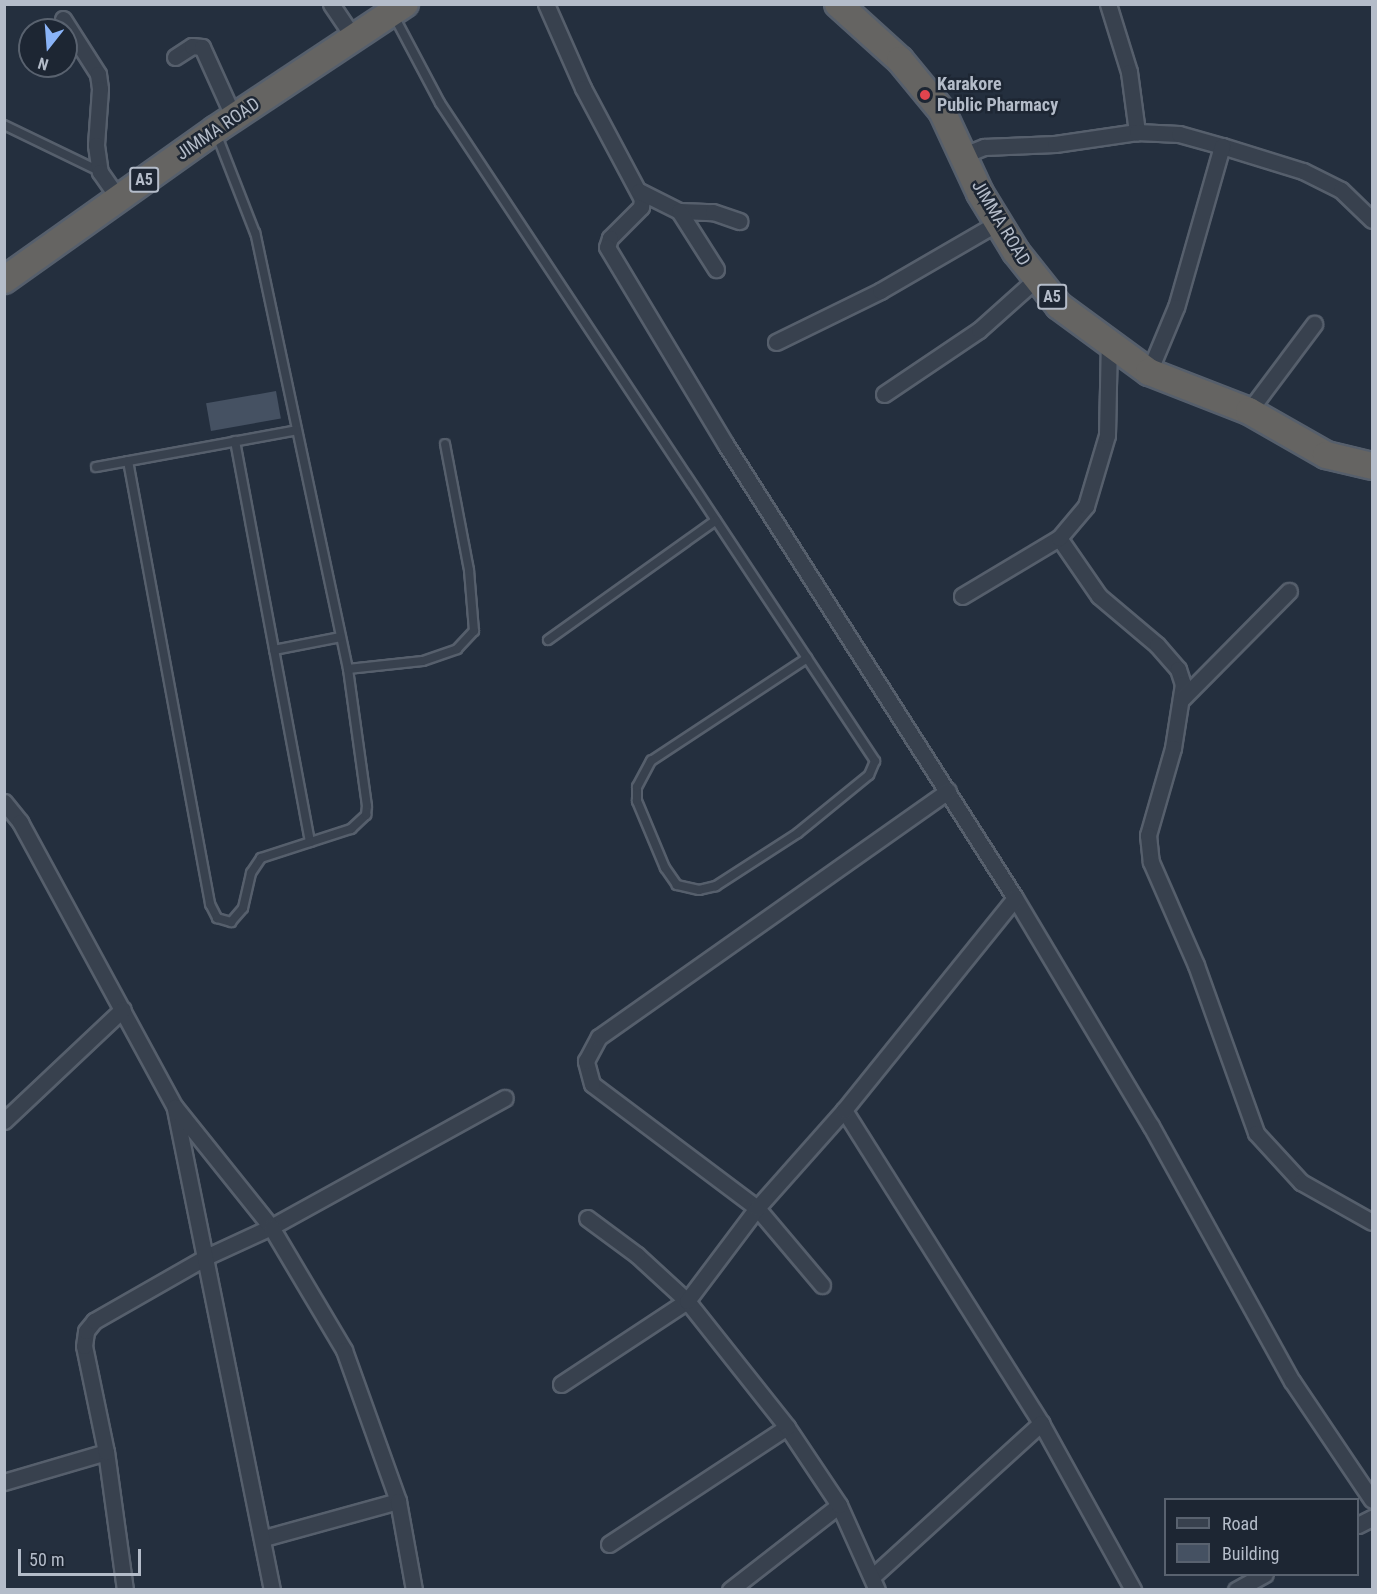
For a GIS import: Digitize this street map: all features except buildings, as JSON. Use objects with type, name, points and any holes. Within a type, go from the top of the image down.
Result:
[{"type":"highway","name":"JIMMA ROAD","points":[[837,4],[922,84],[942,111],[964,154],[980,193],[1036,279],[1059,306],[1109,340],[1149,372],[1249,411],[1326,455],[1372,466]]},
{"type":"highway","name":"JIMMA ROAD","points":[[4,280],[225,124],[398,8]]},
{"type":"street","points":[[332,4],[353,37]]},
{"type":"street","points":[[546,4],[583,88],[639,191],[641,207],[610,238],[607,247],[726,445],[1015,898],[1151,1126],[1292,1381],[1372,1500]]},
{"type":"street","points":[[1108,4],[1129,72],[1137,132]]},
{"type":"street","points":[[78,43],[98,74],[100,89],[96,145],[100,172],[118,198]]},
{"type":"street","points":[[175,57],[192,46],[202,47],[225,124]]},
{"type":"street","points":[[964,154],[984,147],[1055,144],[1137,132],[1179,134],[1303,171],[1341,190],[1372,220]]},
{"type":"street","points":[[1149,372],[1176,307],[1222,146]]},
{"type":"street","points":[[639,191],[679,211],[713,212],[739,221]]},
{"type":"street","points":[[679,211],[716,268]]},
{"type":"street","points":[[776,342],[880,291],[999,222]]},
{"type":"street","points":[[884,394],[979,330],[1036,279]]},
{"type":"street","points":[[1249,411],[1314,324]]},
{"type":"street","points":[[962,596],[1059,538],[1086,507],[1107,435],[1109,340]]},
{"type":"street","points":[[1059,538],[1099,596],[1157,645],[1178,669],[1183,684],[1182,699],[1148,835],[1151,862],[1196,965],[1256,1133],[1301,1182],[1372,1222]]},
{"type":"street","points":[[1182,699],[1288,591]]},
{"type":"street","points":[[822,1285],[758,1208],[592,1084],[586,1061],[599,1037],[948,791]]},
{"type":"street","points":[[4,802],[20,822],[175,1107],[271,1227],[344,1350],[398,1501],[414,1590]]},
{"type":"street","points":[[561,1384],[687,1301],[758,1208],[844,1110],[1015,898]]},
{"type":"street","points":[[4,1121],[123,1009]]},
{"type":"street","points":[[125,1590],[106,1452],[84,1346],[86,1331],[94,1321],[208,1256],[271,1227],[506,1098]]},
{"type":"street","points":[[175,1107],[208,1256],[264,1538],[272,1590]]},
{"type":"street","points":[[844,1110],[1041,1424],[1132,1590]]},
{"type":"street","points":[[587,1218],[637,1255],[687,1301],[787,1426],[839,1505],[874,1583],[1041,1424]]},
{"type":"street","points":[[609,1544],[787,1426]]},
{"type":"street","points":[[4,1482],[106,1452]]},
{"type":"street","points":[[264,1538],[398,1501]]},
{"type":"street","points":[[730,1590],[839,1505]]},
{"type":"street","points":[[1236,1590],[1263,1576]]},
{"type":"lane","points":[[398,8],[440,103],[875,760],[875,768],[798,833],[716,886],[699,890],[677,885],[665,868],[636,801],[637,787],[651,761],[807,658]]},
{"type":"lane","points":[[128,461],[208,892],[217,918],[231,922],[238,917],[251,873],[261,858],[351,829],[366,815],[348,669],[255,233],[225,124]]},
{"type":"lane","points":[[4,125],[100,172]]},
{"type":"lane","points":[[96,467],[297,430]]},
{"type":"lane","points":[[235,441],[310,842]]},
{"type":"lane","points":[[348,669],[423,661],[457,649],[474,631],[469,570],[445,444]]},
{"type":"lane","points":[[548,640],[716,520]]},
{"type":"lane","points":[[274,650],[341,637]]},
{"type":"place","name":"Karakore Public Pharmacy","points":[[925,95]]}]
